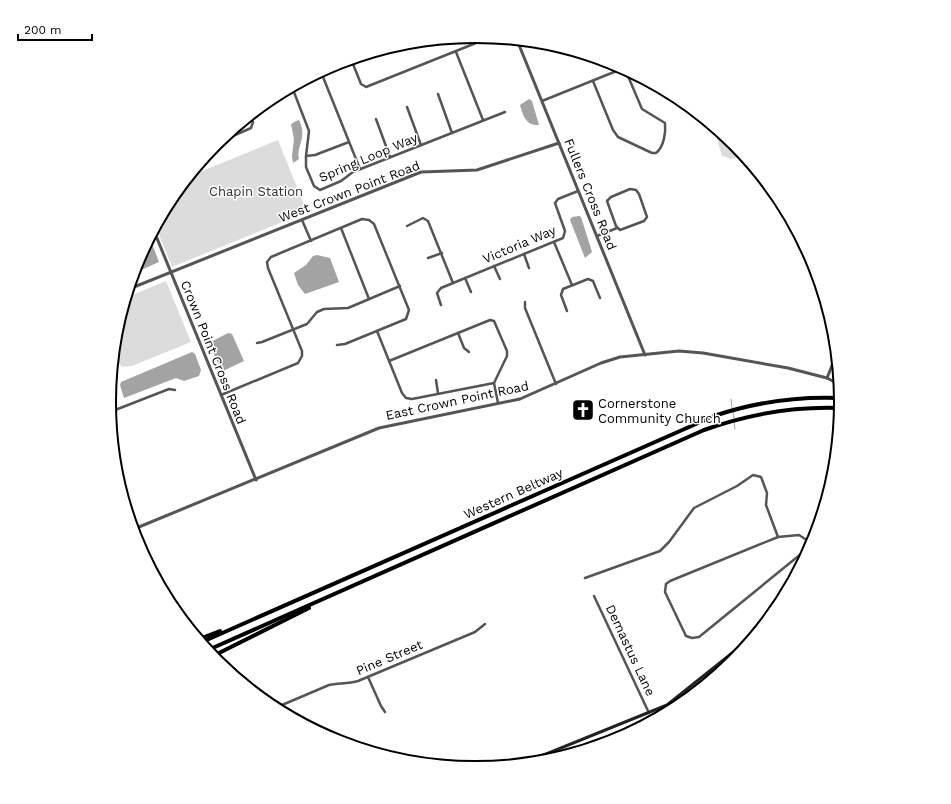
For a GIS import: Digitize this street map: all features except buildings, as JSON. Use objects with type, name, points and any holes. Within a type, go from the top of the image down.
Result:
[{"type":"highway","name":"Western Beltway","points":[[207,640],[667,435],[726,412],[741,408],[797,399],[834,398]]},
{"type":"highway","name":"Western Beltway","points":[[214,647],[681,440],[728,421],[790,409],[834,408]]},
{"type":"highway","points":[[219,653],[364,581]]},
{"type":"highway","points":[[204,637],[260,616]]},
{"type":"main road","points":[[547,754],[649,713],[674,700],[730,655]]},
{"type":"street","points":[[353,64],[361,84],[366,87],[478,43]]},
{"type":"street","name":"Fullers Cross Road","points":[[519,46],[645,355]]},
{"type":"street","points":[[456,52],[483,120]]},
{"type":"street","points":[[542,101],[617,72]]},
{"type":"street","points":[[323,77],[360,169]]},
{"type":"street","points":[[593,81],[613,130],[618,137],[644,150],[656,153],[660,149],[665,123],[642,109],[628,77]]},
{"type":"street","name":"Spring Loop Way","points":[[294,92],[309,131],[306,167],[316,189],[320,190],[342,181],[352,172],[505,112]]},
{"type":"street","points":[[438,94],[452,133]]},
{"type":"street","points":[[407,107],[422,145]]},
{"type":"street","points":[[376,119],[390,157]]},
{"type":"street","points":[[235,136],[249,130],[252,121]]},
{"type":"street","points":[[306,156],[315,155],[349,142]]},
{"type":"street","name":"West Crown Point Road","points":[[136,286],[421,172],[477,170],[559,143]]},
{"type":"street","points":[[597,236],[617,228],[623,230],[646,220],[647,214],[639,194],[633,189],[611,197],[607,201],[617,228]]},
{"type":"street","name":"Victoria Way","points":[[441,305],[437,293],[438,290],[454,282],[554,242],[566,235],[555,203],[556,200],[579,191]]},
{"type":"street","points":[[408,226],[412,222],[426,218],[428,220],[454,282]]},
{"type":"street","points":[[221,395],[298,363],[302,356],[302,351],[268,268],[267,262],[271,257],[362,219],[369,220],[374,224],[400,286],[409,315],[406,319],[345,344],[337,345]]},
{"type":"street","points":[[302,220],[311,241]]},
{"type":"street","points":[[341,228],[369,298]]},
{"type":"street","name":"Crown Point Cross Road","points":[[157,238],[256,480]]},
{"type":"street","points":[[554,242],[572,285]]},
{"type":"street","points":[[428,258],[442,253]]},
{"type":"street","points":[[524,254],[530,268]]},
{"type":"street","points":[[494,266],[500,279]]},
{"type":"street","points":[[465,278],[471,292]]},
{"type":"street","points":[[567,311],[561,292],[563,289],[572,285],[588,279],[591,280],[600,298]]},
{"type":"street","points":[[257,343],[307,324],[317,312],[324,309],[333,307],[343,309],[400,286]]},
{"type":"street","points":[[526,302],[525,308],[556,384]]},
{"type":"street","points":[[389,361],[490,320],[494,321],[507,350],[507,356],[494,383],[498,404]]},
{"type":"street","points":[[377,331],[402,393],[406,398],[412,399],[494,383]]},
{"type":"street","points":[[458,333],[464,348],[469,352]]},
{"type":"street","name":"East Crown Point Road","points":[[140,527],[389,424],[498,404],[532,395],[610,359],[679,351],[703,352],[788,368],[827,378],[834,382]]},
{"type":"street","points":[[827,378],[832,365]]},
{"type":"street","points":[[436,380],[438,393]]},
{"type":"street","points":[[116,410],[169,389],[175,390]]},
{"type":"street","points":[[585,578],[660,551],[669,542],[694,508],[737,486],[753,475],[761,477],[765,484],[766,506],[778,537]]},
{"type":"street","points":[[800,555],[699,637],[692,638],[686,636],[665,592],[666,584],[778,537],[799,535],[806,541]]},
{"type":"street","name":"Demastus Lane","points":[[594,596],[649,713]]},
{"type":"street","name":"Pine Street","points":[[283,705],[329,685],[338,683],[347,684],[368,677],[475,632],[485,624]]},
{"type":"street","points":[[368,677],[385,712]]},
{"type":"green space","points":[[716,136],[738,158],[732,159],[722,156]]},
{"type":"green space","name":"Chapin Station","points":[[278,140],[307,212],[172,267],[159,234],[177,203],[200,172]]},
{"type":"green space","points":[[166,281],[191,342],[132,366],[122,367],[119,363],[123,332],[134,294]]},
{"type":"shaded area","points":[[529,99],[532,101],[539,125],[528,122],[522,113],[520,105]]},
{"type":"shaded area","points":[[299,120],[302,137],[299,150],[299,159],[293,163],[292,156],[294,139],[291,124]]},
{"type":"shaded area","points":[[572,217],[581,217],[592,252],[585,258],[570,220]]},
{"type":"shaded area","points":[[153,246],[159,262],[142,269]]},
{"type":"shaded area","points":[[317,255],[330,258],[339,282],[305,294],[298,285],[294,273],[306,265],[313,256]]},
{"type":"shaded area","points":[[228,333],[232,334],[244,361],[223,371],[220,368],[209,343]]},
{"type":"shaded area","points":[[192,352],[195,354],[201,370],[199,376],[184,381],[176,378],[124,398],[120,385],[121,382]]},
{"type":"waterway","points":[[731,399],[732,408]]},
{"type":"waterway","points":[[733,411],[734,418]]},
{"type":"waterway","points":[[734,421],[735,429]]},
{"type":"place","name":"Cornerstone Community Church","points":[[583,410]]}]
